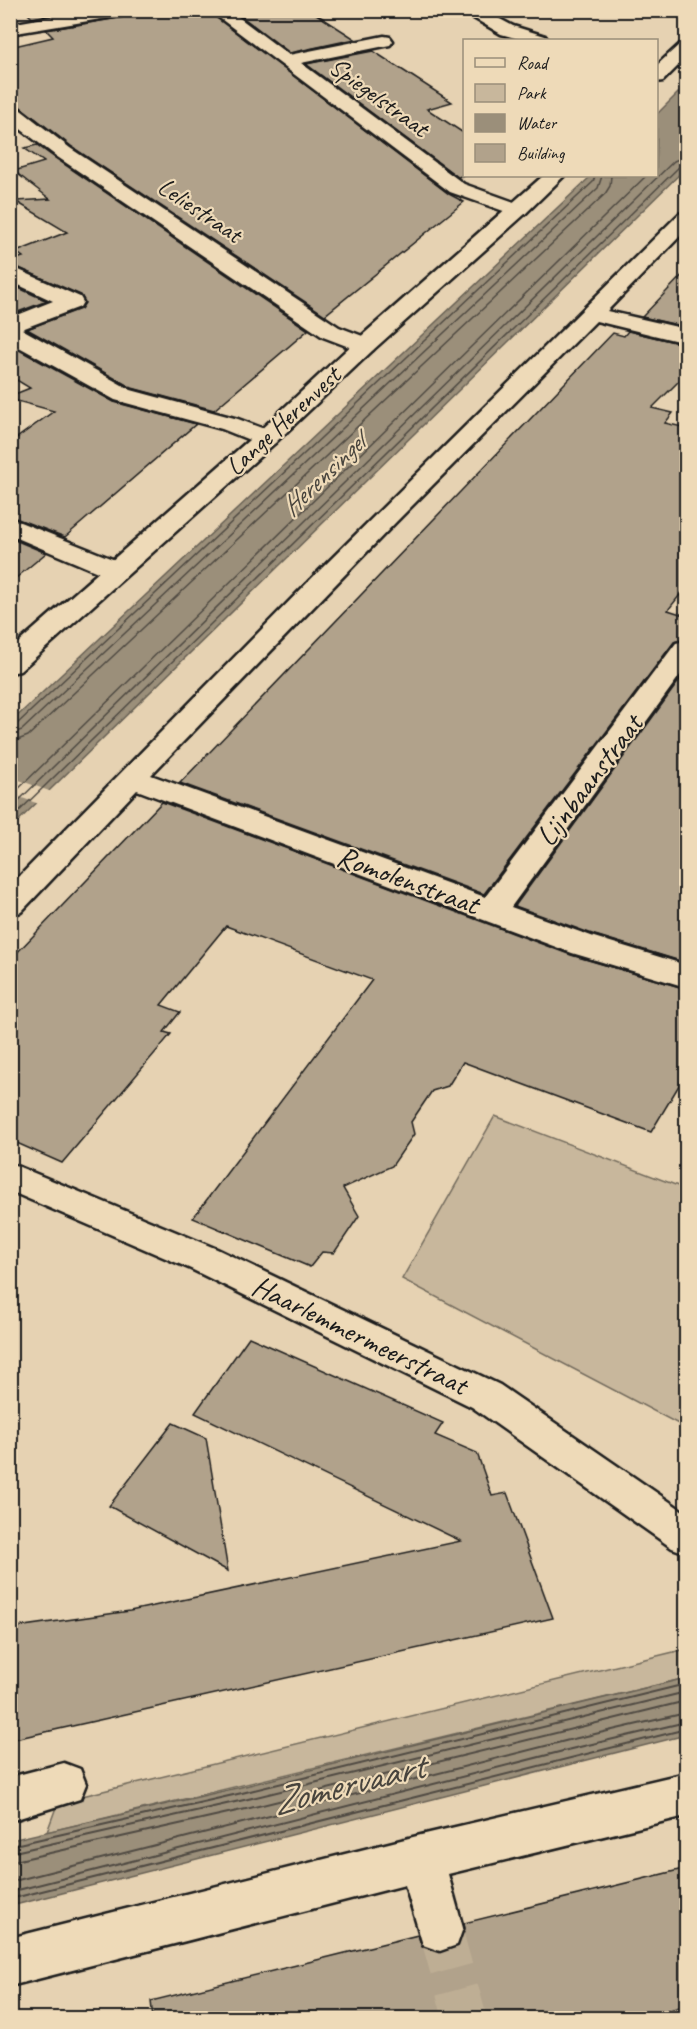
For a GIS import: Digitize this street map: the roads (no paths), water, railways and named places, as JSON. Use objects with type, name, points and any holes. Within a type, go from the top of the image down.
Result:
[{"type":"street","points":[[10,29],[125,10]]},
{"type":"street","name":"Spiegelstraat","points":[[217,10],[457,188],[518,210]]},
{"type":"street","points":[[468,10],[507,30],[536,39]]},
{"type":"street","points":[[285,61],[384,41]]},
{"type":"street","points":[[659,72],[687,48]]},
{"type":"street","name":"Leliestraat","points":[[10,111],[63,152],[331,332],[365,345]]},
{"type":"street","name":"Lange Herenvest","points":[[10,665],[266,438],[365,345],[553,177]]},
{"type":"street","points":[[10,905],[507,396],[593,314],[687,218]]},
{"type":"street","points":[[10,272],[72,302],[10,327]]},
{"type":"street","points":[[593,314],[687,336]]},
{"type":"street","points":[[10,332],[123,395],[230,424],[266,438]]},
{"type":"street","points":[[10,526],[116,570]]},
{"type":"street","name":"Lijnbaanstraat","points":[[491,911],[687,649]]},
{"type":"street","name":"Romolenstraat","points":[[132,778],[583,945],[687,976]]},
{"type":"street","name":"Haarlemmermeerstraat","points":[[10,1176],[204,1259],[486,1396],[687,1535]]},
{"type":"street","points":[[10,1799],[64,1785]]},
{"type":"street","points":[[10,1962],[421,1858],[687,1795]]},
{"type":"street","points":[[421,1858],[440,1928]]},
{"type":"water","name":"Herensingel","points":[[686,85],[686,168],[11,828],[11,722],[590,177],[658,177],[658,113]]},
{"type":"water","name":"Zomervaart","points":[[686,1678],[686,1735],[11,1906],[11,1840],[241,1787]]},
{"type":"tunnel","points":[[440,1928],[465,2018]]}]
